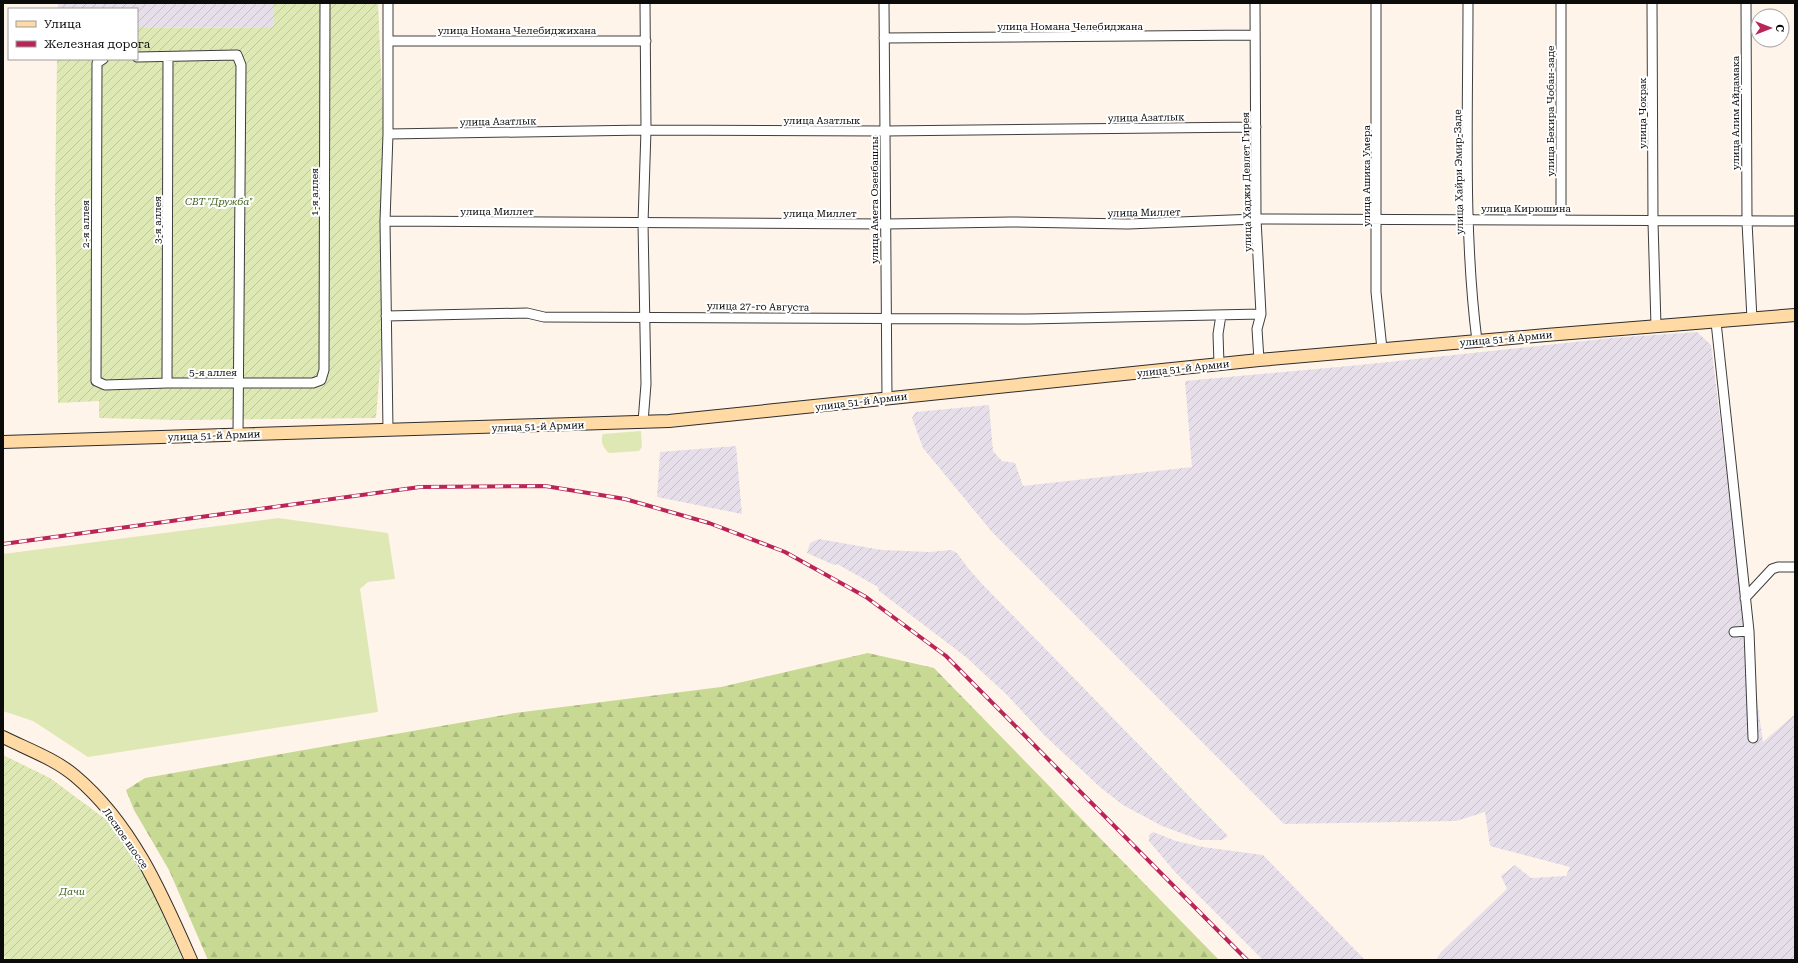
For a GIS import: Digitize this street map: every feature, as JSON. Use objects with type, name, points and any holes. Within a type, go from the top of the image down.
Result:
[{"type":"main road","name":"улица 51-й Армии","points":[[3,442],[643,422],[751,413],[1259,360],[1795,315]]},
{"type":"main road","name":"Лесное шоссе","points":[[3,737],[60,765],[76,776],[115,818],[156,882],[191,960]]},
{"type":"street","name":"1-я аллея","points":[[321,380],[324,370],[325,3]]},
{"type":"street","points":[[388,3],[388,134],[385,221],[388,430]]},
{"type":"street","points":[[643,422],[646,384],[642,223],[646,130],[645,3]]},
{"type":"street","name":"улица Амета Озенбашлы","points":[[884,3],[886,398]]},
{"type":"street","name":"улица Хаджи Девлет Гирея","points":[[1255,3],[1256,220],[1261,314],[1258,330],[1259,360]]},
{"type":"street","name":"улица Ашика Умера","points":[[1376,3],[1376,292],[1382,349]]},
{"type":"street","name":"улица Хайри Эмир-Заде","points":[[1468,3],[1469,219],[1477,341]]},
{"type":"street","name":"улица Бекира Чобан-заде","points":[[1560,3],[1561,219]]},
{"type":"street","name":"улица Чокрак","points":[[1652,3],[1653,222],[1656,326]]},
{"type":"street","name":"улица Алим Айдамака","points":[[1746,3],[1747,222],[1752,319]]},
{"type":"street","name":"улица Номана Челебиджана","points":[[884,38],[1255,35]]},
{"type":"street","name":"улица Номана Челебиджихана","points":[[388,41],[646,41]]},
{"type":"street","points":[[138,57],[237,55],[241,65],[238,434]]},
{"type":"street","name":"3-я аллея","points":[[167,383],[168,57]]},
{"type":"street","name":"2-я аллея","points":[[101,60],[97,63],[95,372],[96,381],[104,386]]},
{"type":"street","name":"улица Азатлык","points":[[388,134],[646,130],[885,131],[1256,127]]},
{"type":"street","name":"улица Кирюшина","points":[[1256,220],[1561,219],[1653,222],[1795,221]]},
{"type":"street","name":"улица Миллет","points":[[385,221],[886,224],[1011,222],[1128,224],[1256,220]]},
{"type":"street","name":"улица 27-го Августа","points":[[386,316],[527,313],[544,316],[886,318],[1130,317],[1261,314]]},
{"type":"street","points":[[1219,364],[1218,334],[1221,315]]},
{"type":"street","points":[[1716,322],[1749,631],[1753,738]]},
{"type":"street","name":"5-я аллея","points":[[104,386],[167,383],[313,383],[321,380]]},
{"type":"street","points":[[1745,598],[1772,569],[1778,567],[1795,567]]},
{"type":"street","points":[[1734,632],[1749,631]]},
{"type":"shaded area","points":[[58,3],[274,3],[274,27],[138,28],[138,8],[58,8]]},
{"type":"shaded area","points":[[1697,332],[1711,345],[1741,588],[1763,742],[1795,714],[1795,960],[1436,960],[1441,952],[1507,889],[1501,876],[1515,865],[1531,878],[1566,876],[1570,867],[1490,846],[1485,812],[1456,821],[1284,824],[992,532],[923,448],[912,418],[916,412],[989,405],[993,451],[1002,461],[1015,463],[1023,486],[1192,467],[1185,381],[1360,365],[1612,338]]},
{"type":"shaded area","points":[[736,446],[742,514],[657,497],[660,452]]},
{"type":"shaded area","points":[[819,539],[882,550],[929,552],[951,550],[957,553],[984,586],[1228,836],[1222,840],[1200,840],[1162,826],[1123,805],[1101,788],[1044,735],[1007,695],[966,657],[879,591],[878,587],[837,564],[834,565],[807,553],[810,543]]},
{"type":"shaded area","points":[[1153,832],[1176,841],[1203,847],[1263,855],[1365,960],[1263,960],[1175,872],[1149,841],[1149,835]]},
{"type":"green space","name":"СВТ \"Дружба\"","points":[[274,3],[378,3],[384,138],[381,355],[376,418],[179,420],[99,418],[99,401],[58,403],[55,206],[57,60],[138,60],[138,28],[274,27]]},
{"type":"green space","points":[[641,431],[642,447],[639,451],[609,453],[605,449],[602,439],[603,434]]},
{"type":"green space","points":[[278,518],[388,533],[395,579],[368,582],[360,589],[378,712],[88,757],[33,721],[3,711],[3,554]]},
{"type":"green space","points":[[868,653],[934,668],[1219,960],[208,960],[169,870],[134,810],[126,790],[145,778],[515,713],[721,687]]},
{"type":"green space","name":"Дачи","points":[[3,755],[50,778],[108,821],[152,890],[183,960],[6,960],[3,953]]},
{"type":"railway","points":[[3,544],[420,487],[545,486],[625,499],[709,523],[785,552],[866,597],[946,656],[1247,960]]}]
